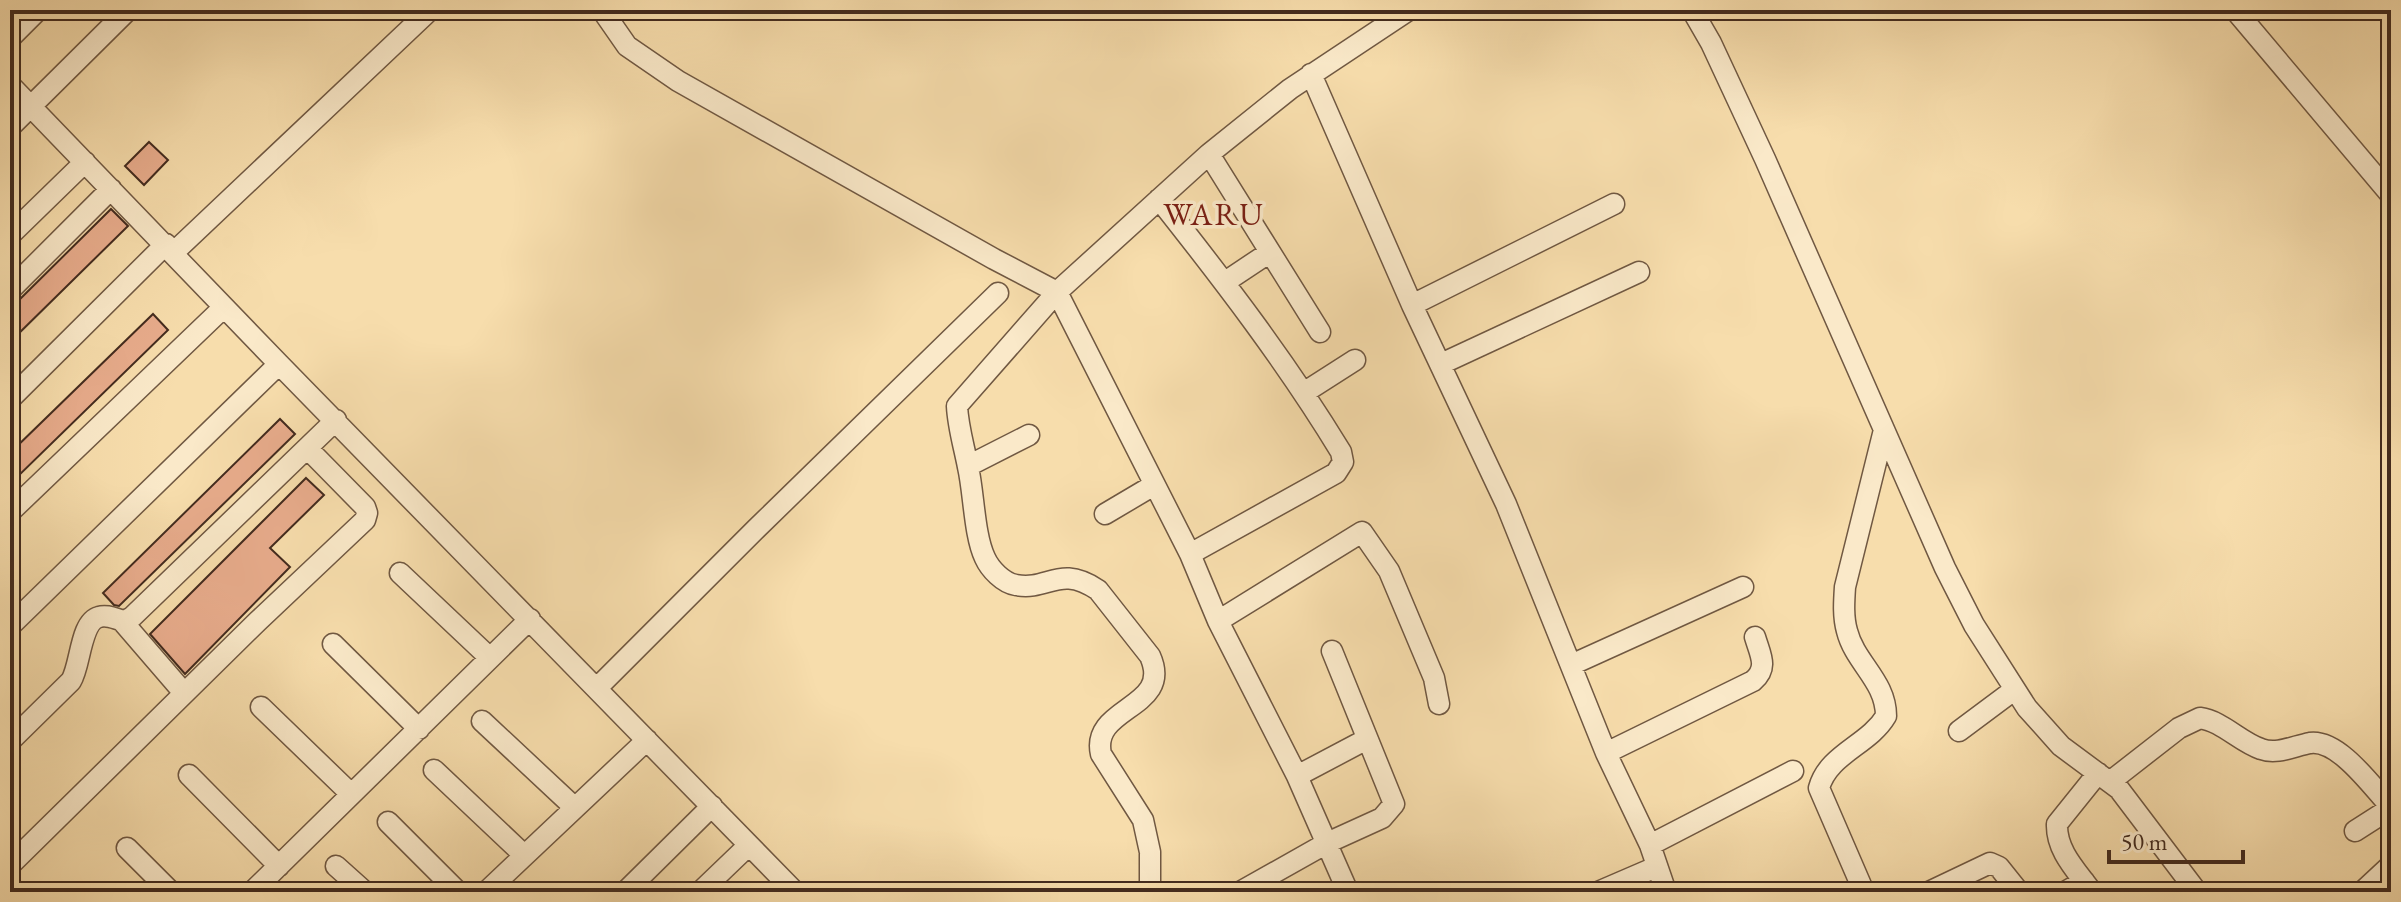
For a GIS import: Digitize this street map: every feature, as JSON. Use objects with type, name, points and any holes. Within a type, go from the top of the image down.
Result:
[{"type":"street","points":[[10,38],[38,10]]},
{"type":"street","points":[[10,127],[128,10]]},
{"type":"street","points":[[10,399],[430,10]]},
{"type":"street","points":[[602,10],[627,46],[678,81],[1057,292],[1190,554],[1218,621],[1297,776],[1348,892]]},
{"type":"street","points":[[1150,892],[1150,852],[1143,820],[1099,747],[1105,729],[1150,691],[1155,678],[1154,664],[1098,590],[1087,583],[1062,578],[1020,586],[1003,581],[985,559],[957,406],[1057,292],[1209,154],[1301,81],[1409,10]]},
{"type":"street","points":[[1692,10],[1711,43],[1765,159],[1974,625],[2014,690],[2044,728],[2061,746],[2105,777],[2129,799],[2197,892]]},
{"type":"street","points":[[2235,10],[2391,195]]},
{"type":"street","points":[[1301,81],[1441,364],[1506,504],[1606,753],[1650,845],[1666,892]]},
{"type":"street","points":[[10,85],[795,892]]},
{"type":"street","points":[[1209,154],[1320,332]]},
{"type":"street","points":[[10,235],[85,162]]},
{"type":"street","points":[[10,290],[111,189]]},
{"type":"street","points":[[1159,199],[1225,282],[1305,392],[1341,452],[1343,462],[1339,470],[1190,554]]},
{"type":"street","points":[[1412,305],[1614,204]]},
{"type":"street","points":[[1225,282],[1270,252]]},
{"type":"street","points":[[1441,364],[1639,272]]},
{"type":"street","points":[[597,688],[998,293]]},
{"type":"street","points":[[10,512],[224,307]]},
{"type":"street","points":[[1305,392],[1355,360]]},
{"type":"street","points":[[10,626],[279,364]]},
{"type":"street","points":[[122,621],[132,617],[336,420]]},
{"type":"street","points":[[1864,892],[1819,788],[1822,778],[1833,764],[1870,736],[1886,716],[1883,693],[1853,646],[1847,632],[1844,610],[1845,587],[1884,430]]},
{"type":"street","points":[[968,466],[1029,435]]},
{"type":"street","points":[[10,865],[367,517],[365,507],[308,449]]},
{"type":"street","points":[[1105,514],[1154,485]]},
{"type":"street","points":[[1218,621],[1362,532],[1389,571],[1431,670],[1439,704]]},
{"type":"street","points":[[400,573],[490,658]]},
{"type":"street","points":[[1571,665],[1743,587]]},
{"type":"street","points":[[10,741],[71,681],[77,669],[82,641],[91,622],[102,616],[122,621],[184,693]]},
{"type":"street","points":[[252,892],[530,619]]},
{"type":"street","points":[[1606,753],[1760,676],[1763,664],[1755,637]]},
{"type":"street","points":[[333,644],[419,729]]},
{"type":"street","points":[[1240,892],[1327,843],[1382,818],[1394,804],[1332,651]]},
{"type":"street","points":[[1959,731],[2014,690]]},
{"type":"street","points":[[261,707],[350,793]]},
{"type":"street","points":[[2065,892],[2088,886],[2064,855],[2057,824],[2105,777],[2179,728],[2200,718],[2214,722],[2240,740],[2268,751],[2327,744],[2341,754],[2391,808],[2355,831]]},
{"type":"street","points":[[482,721],[574,807]]},
{"type":"street","points":[[1297,776],[1367,739]]},
{"type":"street","points":[[486,892],[647,740]]},
{"type":"street","points":[[434,770],[524,855]]},
{"type":"street","points":[[1650,845],[1793,771]]},
{"type":"street","points":[[189,775],[279,866]]},
{"type":"street","points":[[625,892],[712,806]]},
{"type":"street","points":[[388,822],[458,892]]},
{"type":"street","points":[[700,892],[749,845]]},
{"type":"street","points":[[127,848],[171,892]]},
{"type":"street","points":[[1929,892],[1990,863],[1999,867],[2019,892]]},
{"type":"street","points":[[2362,892],[2391,865]]},
{"type":"street","points":[[336,866],[365,892]]},
{"type":"street","points":[[1598,892],[1656,867]]},
{"type":"building","points":[[149,142],[168,160],[144,185],[125,166]]},
{"type":"building","points":[[111,209],[128,226],[10,342],[10,309]]},
{"type":"building","points":[[153,314],[168,330],[10,484],[10,453]]},
{"type":"building","points":[[280,419],[295,434],[119,606],[114,605],[103,593]]},
{"type":"building","points":[[306,478],[324,495],[270,548],[290,567],[185,674],[150,634]]},
{"type":"district","name":"WARU","points":[[1214,214]]}]
